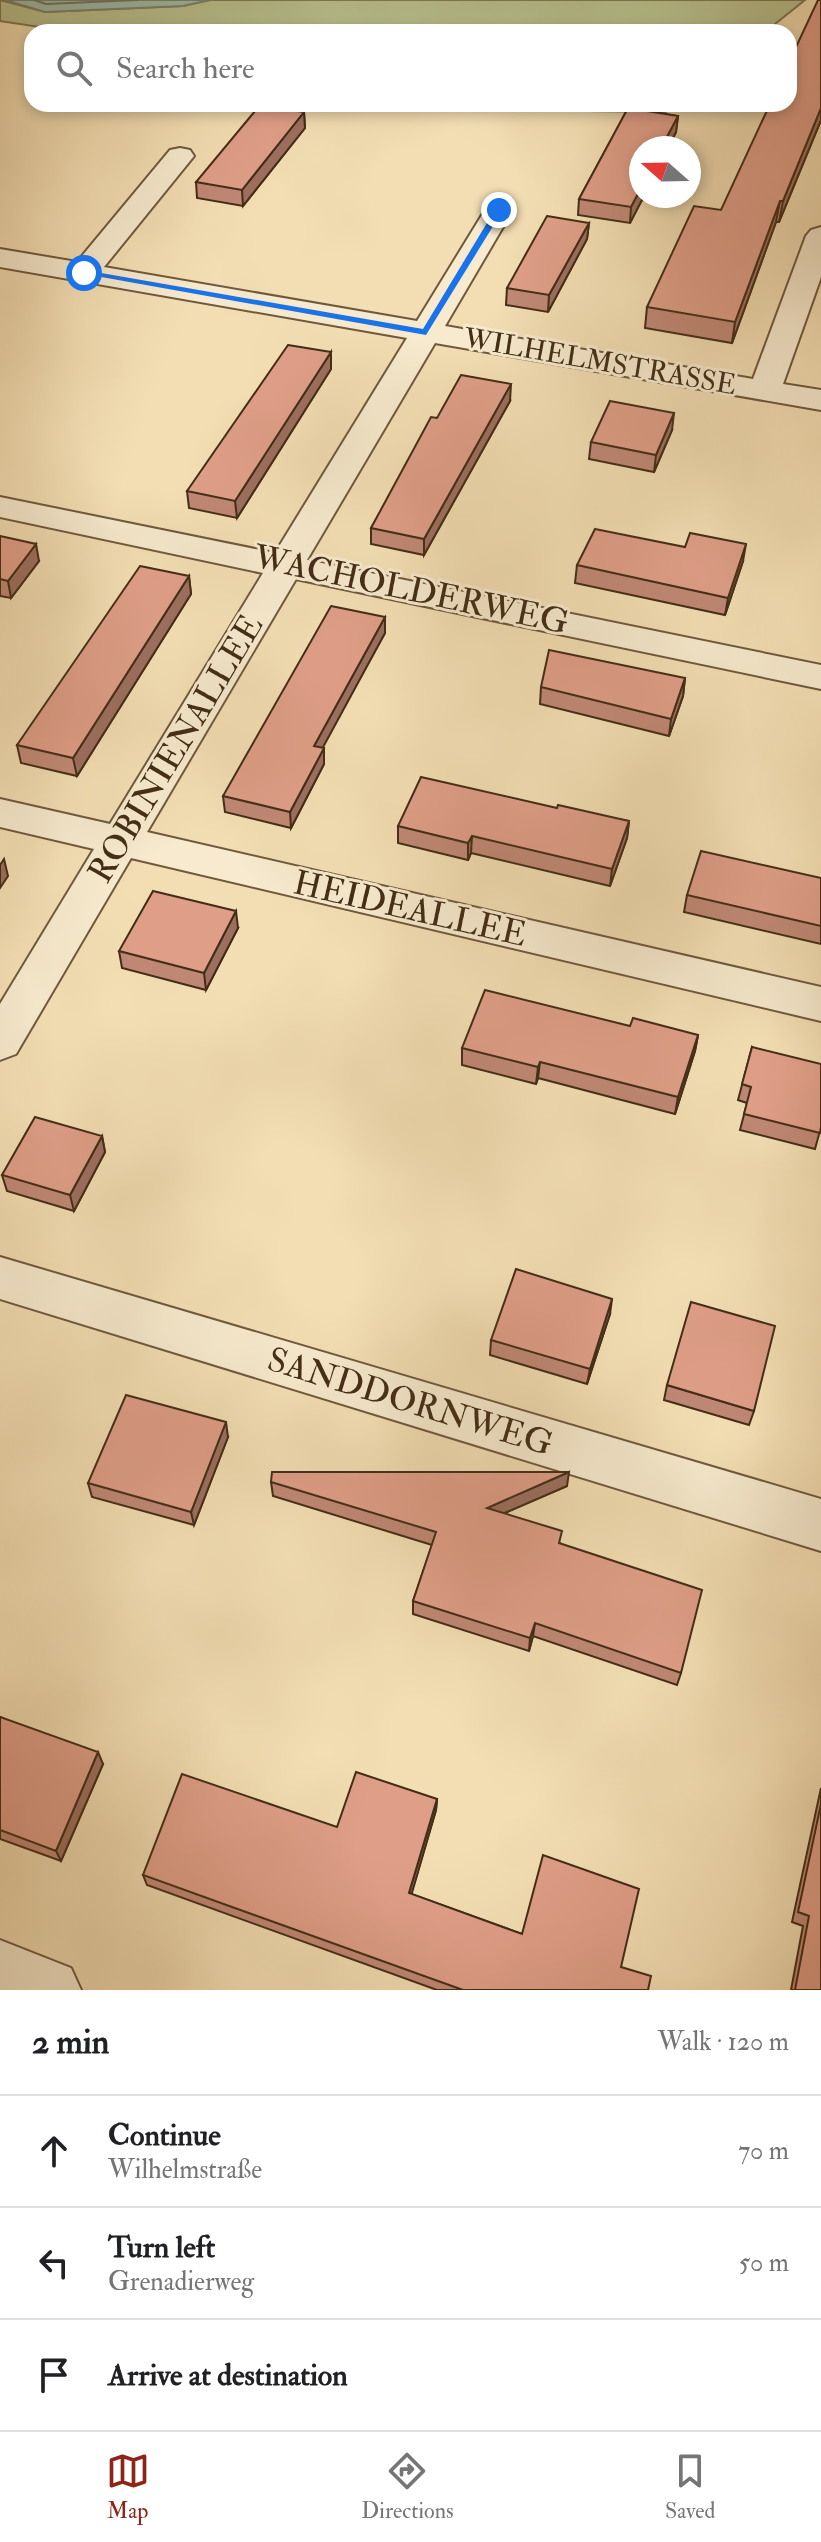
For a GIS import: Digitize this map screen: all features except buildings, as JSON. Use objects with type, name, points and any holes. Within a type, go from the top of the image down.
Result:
[{"type":"street","points":[[84,273],[180,156]]},
{"type":"street","name":"ROBINIENALLEE","points":[[0,1042],[499,210]]},
{"type":"street","points":[[764,391],[821,236]]},
{"type":"street","name":"WILHELMSTRASSE","points":[[0,258],[821,400]]},
{"type":"street","name":"WACHOLDERWEG","points":[[0,507],[821,677]]},
{"type":"street","name":"HEIDEALLEE","points":[[0,813],[821,1004]]},
{"type":"street","name":"SANDDORNWEG","points":[[0,1278],[821,1525]]},
{"type":"street","points":[[0,1972],[49,1990]]},
{"type":"green space","points":[[0,0],[45,12],[183,6],[210,0],[805,0],[775,24],[24,25],[0,21]]},
{"type":"water","points":[[5,0],[210,0],[183,6],[45,12]]},
{"type":"route","points":[[84,273],[426,332],[499,210]]}]
